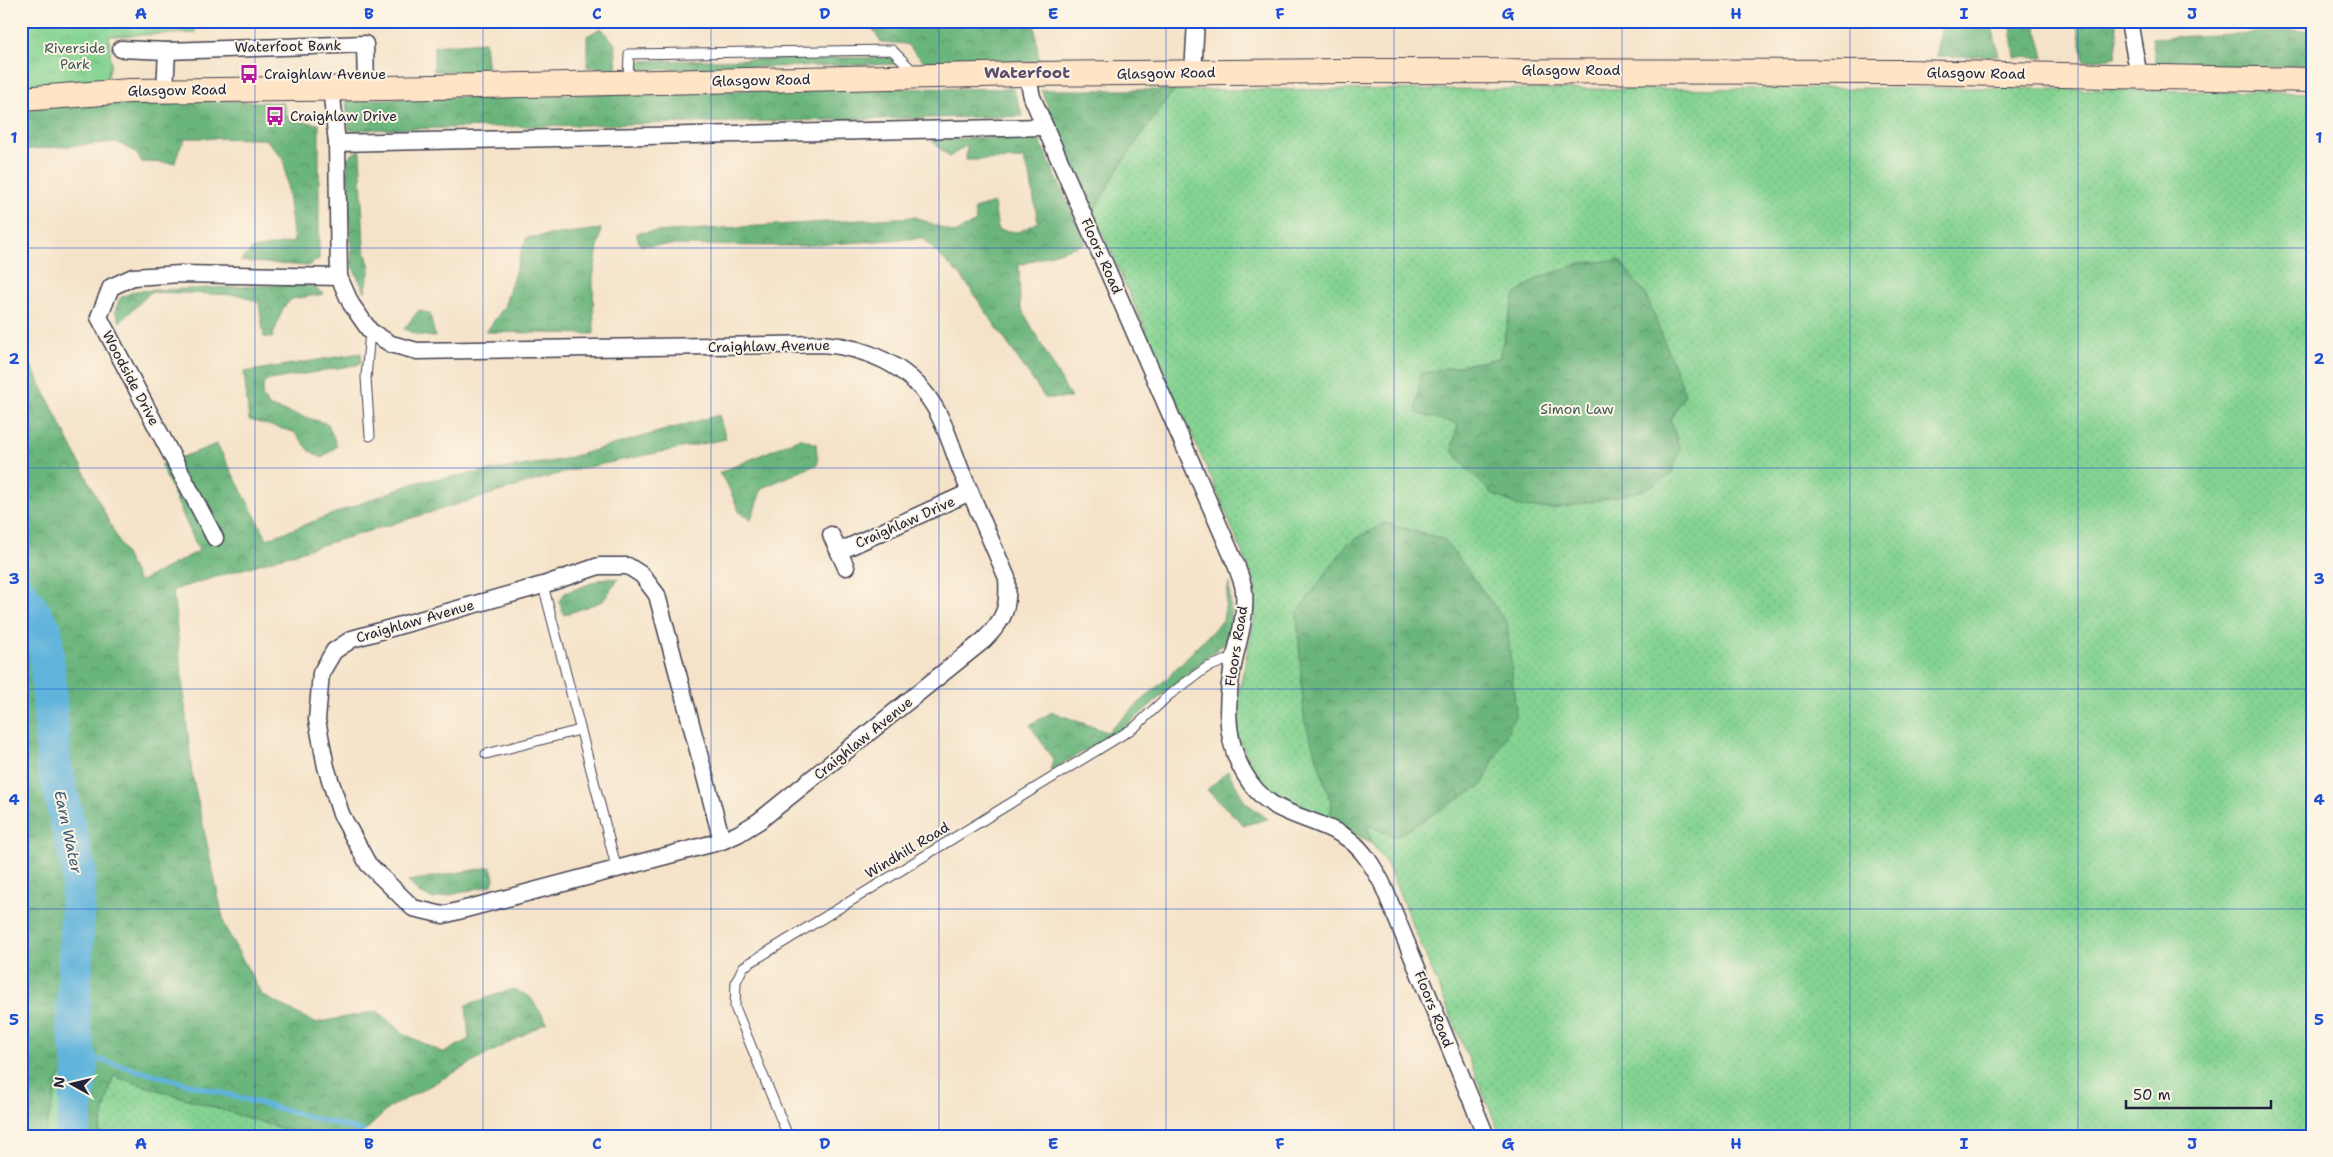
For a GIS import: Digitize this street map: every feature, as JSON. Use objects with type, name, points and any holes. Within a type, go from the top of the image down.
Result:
[{"type":"main road","name":"Glasgow Road","points":[[21,99],[165,90],[1193,72],[1547,70],[1906,72],[2312,80]]},
{"type":"street","points":[[1193,72],[1196,21]]},
{"type":"street","points":[[2130,21],[2139,77]]},
{"type":"street","name":"Waterfoot Bank","points":[[121,49],[167,50],[365,44],[366,87]]},
{"type":"street","points":[[165,90],[167,50]]},
{"type":"street","name":"Floors Road","points":[[1028,74],[1032,97],[1045,128],[1237,567],[1244,591],[1242,627],[1234,658],[1227,706],[1229,739],[1243,773],[1257,792],[1272,806],[1344,836],[1366,856],[1382,883],[1486,1136]]},
{"type":"street","name":"Craighlaw Avenue","points":[[332,88],[337,144],[339,277],[351,304],[370,331],[391,344],[417,352],[844,345],[889,362],[906,373],[933,404],[1007,578],[1008,596],[1006,613],[998,627],[984,640],[759,821],[722,841],[443,916],[413,908],[368,864],[340,814],[326,767],[318,720],[322,673],[334,651],[352,639],[543,585],[599,566],[628,566],[642,575],[656,595],[722,841]]},
{"type":"street","points":[[337,144],[1045,128]]},
{"type":"street","name":"Woodside Drive","points":[[215,538],[99,317],[111,287],[133,277],[181,274],[339,277]]},
{"type":"street","name":"Craighlaw Drive","points":[[840,551],[970,492]]},
{"type":"street","name":"Craighlaw Drive","points":[[831,535],[840,551],[846,568]]},
{"type":"lane","points":[[370,331],[366,378],[370,436]]},
{"type":"lane","points":[[543,585],[617,870]]},
{"type":"lane","name":"Windhill Road","points":[[788,1136],[735,1008],[736,982],[744,967],[1135,728],[1169,695],[1206,668],[1234,658]]},
{"type":"lane","points":[[486,754],[580,730]]},
{"type":"green space","name":"Riverside Park","points":[[21,21],[195,21],[195,33],[109,36],[111,64],[107,79],[86,90],[21,91]]},
{"type":"green space","points":[[868,21],[948,21],[952,25],[966,21],[1034,21],[1039,61],[994,65],[923,61],[906,44],[881,42]]},
{"type":"green space","points":[[1942,21],[1991,21],[1999,56],[1937,56]]},
{"type":"green space","points":[[2010,21],[2035,21],[2044,58],[2015,57]]},
{"type":"green space","points":[[2077,21],[2115,21],[2118,38],[2115,57],[2084,62]]},
{"type":"green space","points":[[601,28],[615,44],[617,69],[587,67],[587,36]]},
{"type":"green space","points":[[2312,30],[2312,67],[2156,67],[2152,38]]},
{"type":"green space","points":[[485,42],[488,73],[434,71],[434,46]]},
{"type":"green space","points":[[893,57],[900,64],[635,70],[636,61]]},
{"type":"green space","points":[[834,88],[1013,89],[1023,116],[349,130],[346,100]]},
{"type":"green space","points":[[1986,88],[2312,93],[2312,1136],[1501,1136],[1388,866],[1371,842],[1367,825],[1305,719],[1332,805],[1329,822],[1270,792],[1257,775],[1236,734],[1236,707],[1254,620],[1255,584],[1219,496],[1093,212],[1124,159],[1174,90]],"holes":[[[1582,263],[1670,420],[1680,449],[1452,450],[1458,424],[1420,374],[1499,358],[1515,295],[1538,278]]]},
{"type":"green space","points":[[1041,90],[1174,90],[1124,159],[1093,212]]},
{"type":"green space","points":[[156,98],[283,103],[289,120],[319,124],[319,259],[308,266],[240,261],[252,249],[294,242],[284,160],[266,139],[186,138],[179,149],[175,163],[142,162],[136,153],[117,142],[21,150],[21,109]]},
{"type":"green space","points":[[1037,135],[1086,243],[1019,265],[1020,306],[1071,398],[1045,398],[962,277],[922,238],[799,246],[640,245],[636,233],[915,217],[954,233],[976,222],[974,209],[994,203],[998,230],[1019,232],[1038,222],[1030,176],[1023,159],[966,160],[967,145],[949,157],[931,140]]},
{"type":"green space","points":[[360,149],[364,248],[370,267],[365,292],[352,266],[347,158]]},
{"type":"green space","points":[[601,229],[593,278],[594,334],[486,332],[504,307],[526,238]]},
{"type":"green space","name":"Simon Law","points":[[1619,260],[1646,295],[1685,394],[1670,420],[1680,449],[1671,475],[1641,491],[1553,509],[1521,507],[1491,493],[1466,468],[1452,450],[1458,424],[1416,413],[1420,374],[1499,358],[1515,295],[1538,278],[1582,263]]},
{"type":"green space","points":[[308,284],[324,294],[292,299],[283,308],[272,338],[264,337],[259,303],[241,295],[151,292],[120,322],[115,311],[120,298],[135,291]]},
{"type":"green space","points":[[419,310],[430,314],[435,337],[417,335],[404,329]]},
{"type":"green space","points":[[21,345],[139,582],[199,551],[161,465],[217,444],[267,539],[417,482],[560,460],[719,415],[726,439],[568,471],[173,590],[192,774],[225,927],[262,995],[315,1023],[377,1011],[404,1034],[444,1053],[469,1039],[466,1005],[513,989],[530,997],[547,1022],[389,1108],[360,1136],[307,1136],[113,1076],[98,1136],[80,1136],[91,1078],[60,1075],[44,1136],[21,1136]]},
{"type":"green space","points":[[361,353],[361,364],[264,381],[262,397],[270,407],[328,424],[337,446],[322,458],[310,451],[294,432],[249,420],[244,372]]},
{"type":"green space","points":[[800,438],[816,444],[818,464],[762,488],[751,520],[740,513],[728,486],[719,473]]},
{"type":"green space","points":[[1384,523],[1444,539],[1507,623],[1516,714],[1482,785],[1395,837],[1368,825],[1371,842],[1329,822],[1332,805],[1304,719],[1297,613],[1347,544]]},
{"type":"green space","points":[[605,578],[618,579],[603,601],[564,615],[559,601],[565,593]]},
{"type":"green space","points":[[1229,582],[1232,630],[1228,640],[1122,729],[1050,771],[1053,759],[1030,725],[1052,712],[1107,732],[1166,679],[1223,620]]},
{"type":"green space","points":[[1228,771],[1245,802],[1268,819],[1244,825],[1207,790]]},
{"type":"green space","points":[[491,867],[494,878],[492,885],[433,899],[419,893],[408,881]]},
{"type":"green space","points":[[60,1075],[74,1076],[68,1136],[44,1136]]},
{"type":"green space","points":[[113,1076],[307,1136],[98,1136]]},
{"type":"water","points":[[74,1076],[91,1078],[80,1136],[68,1136]]},
{"type":"waterway","name":"Earn Water","points":[[21,594],[45,631],[54,765],[79,871],[73,1023],[81,1068],[72,1136]]},
{"type":"waterway","points":[[78,1054],[362,1131]]},
{"type":"place","name":"Craighlaw Avenue","points":[[249,74]]},
{"type":"place","name":"Craighlaw Drive","points":[[275,116]]},
{"type":"district","name":"Waterfoot","points":[[1027,72]]}]
